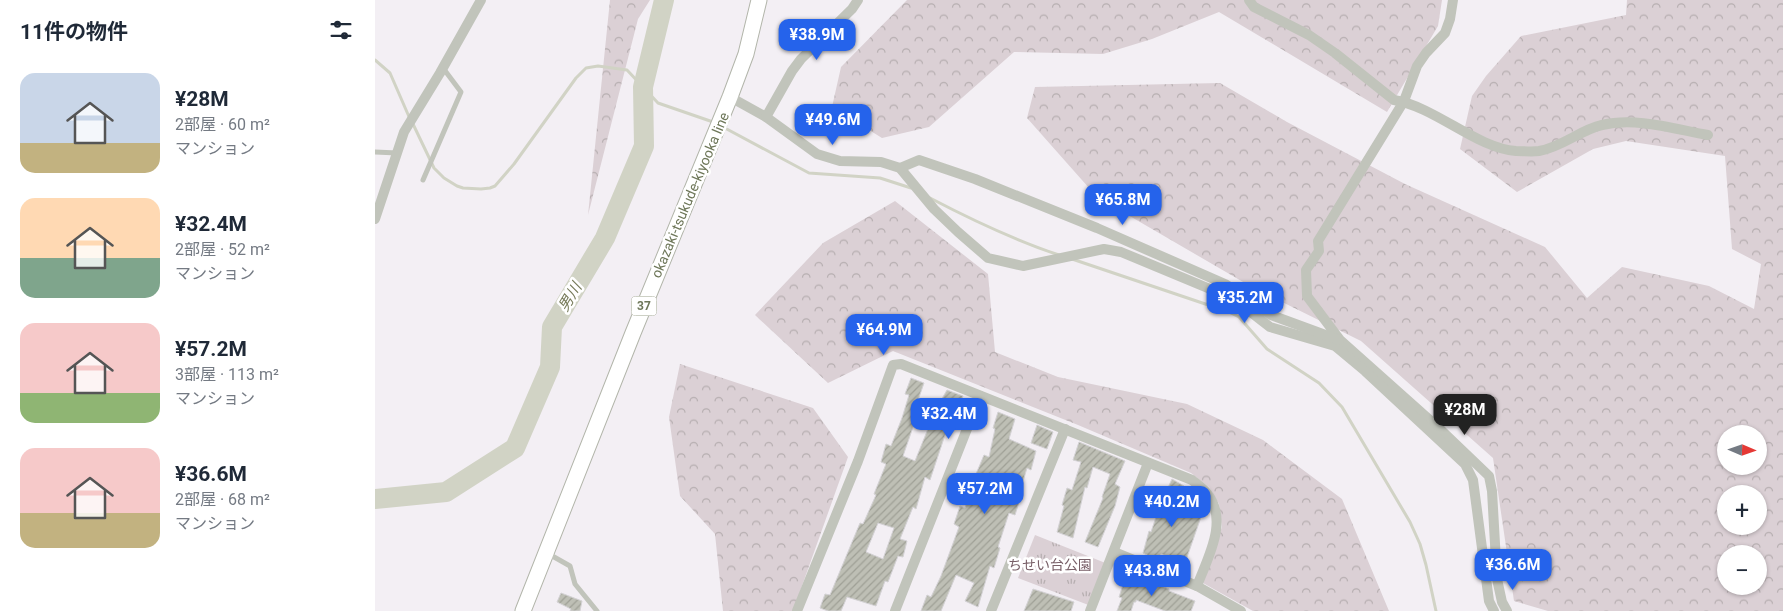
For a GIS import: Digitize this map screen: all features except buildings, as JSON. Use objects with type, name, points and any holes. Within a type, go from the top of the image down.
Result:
[{"type":"main road","name":"okazaki-tsukude-kiyooka line","points":[[523,611],[633,333],[730,97],[746,54],[759,0]]},
{"type":"street","points":[[375,220],[404,132],[481,0]]},
{"type":"street","points":[[766,116],[801,59],[853,9],[858,0]]},
{"type":"street","points":[[1249,0],[1254,7],[1309,36],[1335,53],[1394,100],[1404,101],[1432,112],[1495,146],[1510,150],[1537,151],[1594,127],[1609,123],[1641,123],[1708,135]]},
{"type":"street","points":[[1453,0],[1450,19],[1445,33],[1426,52],[1417,66],[1404,101],[1318,240],[1319,251],[1306,270],[1307,296],[1341,340],[1443,431],[1489,476],[1492,491],[1497,578],[1502,602],[1507,611]]},
{"type":"street","points":[[730,97],[766,116],[817,154],[840,160],[881,162],[900,168],[957,232],[988,258],[1023,266],[1104,249],[1121,252],[1234,299],[1270,327],[1335,346],[1365,371],[1465,464],[1473,480],[1489,601],[1494,611]]},
{"type":"street","points":[[900,168],[919,160],[975,179],[1097,228],[1225,284],[1271,315],[1341,340]]},
{"type":"street","points":[[797,611],[858,461],[893,365],[901,364],[1192,480],[1206,492],[1215,505],[1217,522],[1215,537],[1197,586]]},
{"type":"street","points":[[895,611],[980,396]]},
{"type":"street","points":[[991,611],[1065,429]]},
{"type":"street","points":[[1090,611],[1148,463]]},
{"type":"street","points":[[1114,552],[1197,586],[1241,611]]},
{"type":"lane","points":[[423,180],[461,92],[443,68]]},
{"type":"lane","points":[[375,152],[397,153]]},
{"type":"lane","points":[[546,552],[570,566],[575,584],[597,611]]},
{"type":"green space","points":[[610,0],[650,0],[638,19],[588,215]]},
{"type":"green space","points":[[907,0],[1442,0],[1438,26],[1387,112],[1219,12],[1152,39],[1103,54],[1014,52],[929,127],[882,138],[832,107],[841,67]]},
{"type":"green space","points":[[1627,0],[1783,0],[1783,611],[1548,611],[1514,601],[1493,458],[1361,341],[1250,286],[1097,197],[1027,118],[1035,87],[1220,83],[1287,122],[1405,184],[1545,247],[1587,298],[1622,267],[1709,286],[1754,309],[1761,264],[1732,249],[1725,156],[1626,141],[1593,149],[1517,192],[1460,149],[1472,96],[1486,76],[1521,36],[1626,15]]},
{"type":"green space","points":[[895,201],[988,274],[995,352],[1058,377],[1187,404],[1263,440],[1342,499],[1389,611],[1253,611],[1203,583],[1222,527],[1219,504],[1209,487],[1191,473],[1078,425],[893,351],[828,383],[755,315],[823,243]]},
{"type":"green space","points":[[680,364],[813,408],[848,457],[793,611],[723,611],[715,534],[680,496],[669,417]]},
{"type":"green space","name":"ちせい台公園","points":[[1035,535],[1108,564],[1091,606],[1018,578]]},
{"type":"waterway","name":"男川","points":[[375,499],[446,492],[515,448],[550,367],[552,327],[605,238],[644,146],[643,87],[664,0]]},
{"type":"waterway","points":[[375,60],[390,73],[410,119]]},
{"type":"waterway","points":[[413,124],[434,168],[444,178],[463,188],[481,189],[495,186],[514,164],[576,78],[586,68],[598,66],[627,70],[658,103],[716,123]]},
{"type":"waterway","points":[[723,127],[809,173],[880,178],[911,188]]},
{"type":"waterway","points":[[930,198],[993,229],[1059,255]]},
{"type":"waterway","points":[[1072,259],[1239,317],[1267,349],[1319,383],[1342,407],[1410,522],[1420,544],[1436,611]]}]
